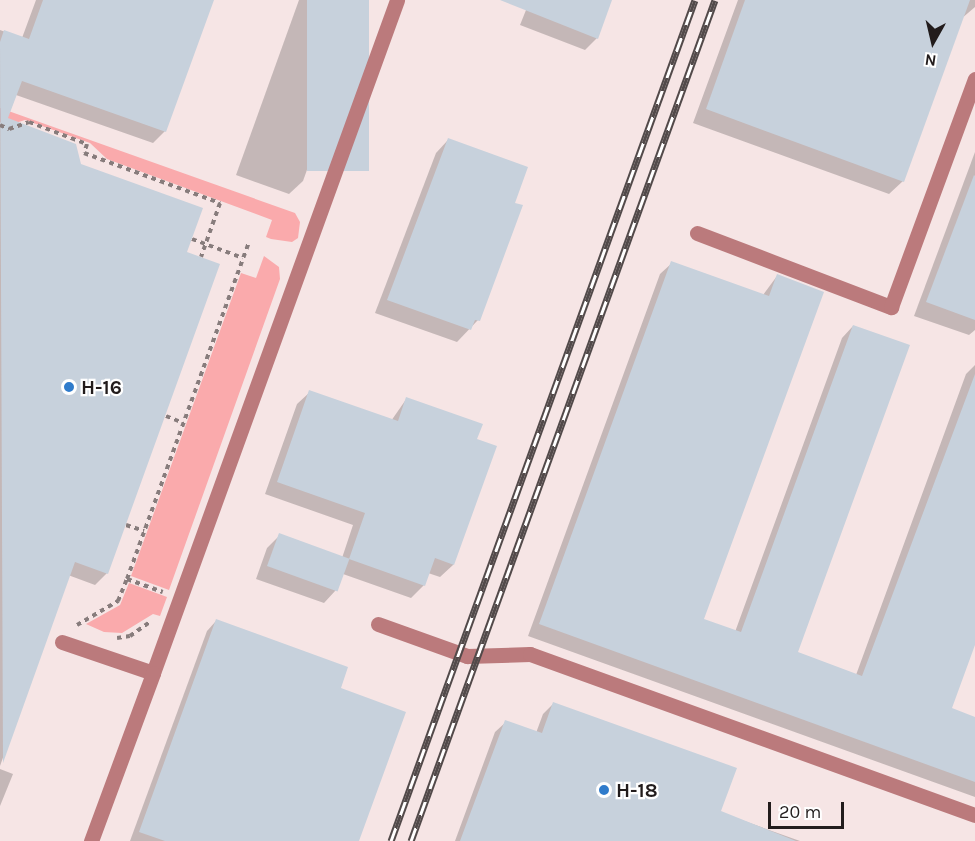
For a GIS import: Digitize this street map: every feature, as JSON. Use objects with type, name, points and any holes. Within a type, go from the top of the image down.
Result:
[{"type":"lane","points":[[91,841],[397,0]]},
{"type":"lane","points":[[697,233],[891,307],[975,79]]},
{"type":"lane","points":[[378,624],[467,656],[530,654],[975,814]]},
{"type":"lane","points":[[62,642],[153,674]]},
{"type":"path","points":[[0,125],[9,129],[29,122],[87,144],[84,153],[220,203],[201,257]]},
{"type":"path","points":[[192,239],[243,258]]},
{"type":"path","points":[[86,629],[76,625],[118,601],[249,242]]},
{"type":"path","points":[[165,416],[183,423]]},
{"type":"path","points":[[126,525],[144,531]]},
{"type":"path","points":[[127,579],[180,598]]},
{"type":"path","points":[[109,637],[130,636],[154,618],[171,624]]},
{"type":"shaded area","points":[[0,108],[295,213],[300,222],[298,238],[292,242],[266,237],[272,220],[107,159],[90,143],[25,120],[9,125],[0,122]]},
{"type":"shaded area","points":[[264,256],[279,267],[280,279],[169,590],[131,576],[241,273],[256,278]]},
{"type":"shaded area","points":[[129,583],[167,597],[160,616],[153,614],[122,633],[104,632],[86,624],[120,605]]},
{"type":"building","points":[[43,0],[214,0],[166,132],[22,81],[8,118],[76,144],[81,164],[203,208],[187,252],[220,264],[108,574],[75,562],[3,763],[0,42],[4,30],[29,39]]},
{"type":"building","points":[[307,0],[369,0],[369,171],[307,171]]},
{"type":"building","points":[[500,0],[612,0],[598,39]]},
{"type":"building","points":[[745,0],[970,0],[904,182],[706,109]]},
{"type":"building","points":[[448,138],[528,167],[515,203],[523,205],[480,321],[475,320],[471,330],[387,300]]},
{"type":"building","points":[[975,176],[975,320],[926,302]]},
{"type":"building","points":[[671,261],[769,296],[777,274],[824,292],[704,619],[741,632],[853,325],[910,345],[798,652],[862,676],[975,374],[975,645],[952,708],[975,717],[975,782],[539,624]]},
{"type":"building","points":[[309,390],[398,421],[406,397],[483,424],[477,439],[497,446],[454,565],[435,558],[425,586],[349,559],[365,513],[277,482]]},
{"type":"building","points":[[279,533],[349,559],[338,592],[267,566]]},
{"type":"building","points":[[216,619],[348,667],[341,688],[406,712],[359,841],[165,841],[139,832]]},
{"type":"building","name":"H-18","points":[[553,702],[737,768],[721,811],[796,841],[460,841],[505,720],[542,733]]},
{"type":"railway","points":[[391,841],[695,0]]},
{"type":"railway","points":[[411,841],[715,0]]},
{"type":"place","name":"H-16","points":[[69,387]]},
{"type":"place","name":"H-18","points":[[604,790]]}]
